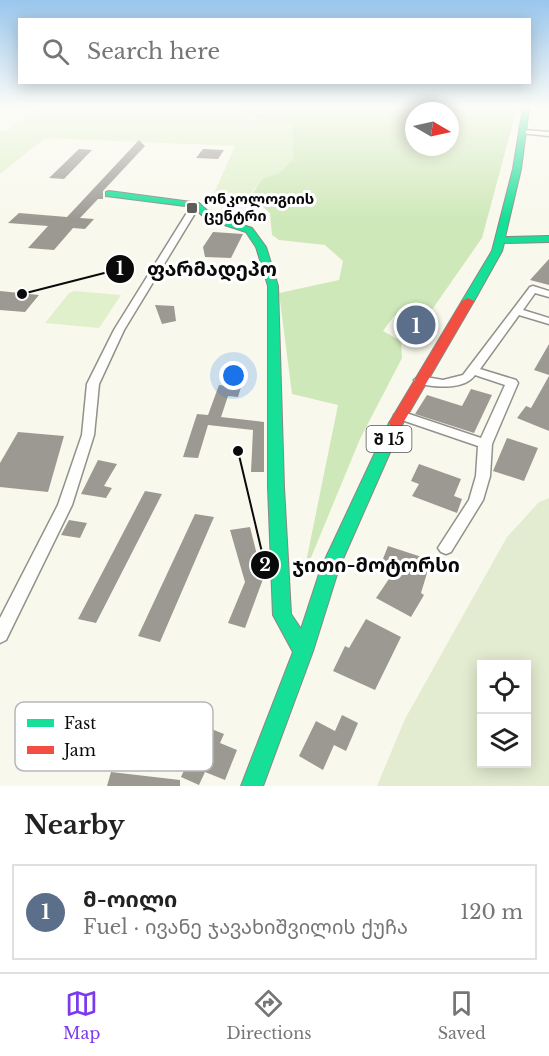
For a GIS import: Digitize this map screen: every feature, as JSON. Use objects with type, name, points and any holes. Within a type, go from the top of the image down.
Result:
[{"type":"main road","name":"შ 15","points":[[252,786],[303,651],[330,568],[400,415],[501,240],[520,145]]},
{"type":"main road","points":[[109,194],[196,204],[209,217],[249,230],[261,248],[273,286],[276,475],[282,615],[303,651]]},
{"type":"main road","points":[[501,240],[549,239]]},
{"type":"street","points":[[0,635],[65,505],[87,435],[93,384],[119,330],[196,204]]},
{"type":"street","points":[[420,380],[443,384],[456,383],[475,371],[533,289],[549,294]]},
{"type":"street","points":[[518,312],[549,321]]},
{"type":"street","points":[[446,548],[478,502],[485,474],[485,444],[512,383],[475,371]]},
{"type":"street","points":[[400,415],[485,444]]},
{"type":"green space","points":[[0,145],[37,145],[0,174]]},
{"type":"green space","points":[[204,145],[293,145],[293,159],[279,173],[262,179],[249,196],[210,203],[235,146]]},
{"type":"green space","points":[[293,145],[405,145],[405,156],[459,156],[459,145],[507,145],[482,238],[429,314],[394,316],[383,331],[401,341],[402,358],[360,439],[303,577],[338,405],[292,394],[279,293],[339,280],[343,261],[325,245],[279,240],[272,235],[270,213],[251,196],[262,179],[279,173],[293,159]]},
{"type":"green space","points":[[74,291],[121,295],[99,328],[45,323],[69,293]]},
{"type":"green space","points":[[549,498],[549,786],[377,786],[405,719],[507,537],[539,502]]},
{"type":"building","points":[[135,145],[145,146],[103,191],[103,199],[98,199],[80,218],[94,219],[85,229],[73,228],[54,250],[28,248],[48,226],[8,223],[19,213],[67,217]]},
{"type":"building","points":[[79,149],[92,150],[64,179],[49,178]]},
{"type":"building","points":[[203,149],[224,150],[218,159],[196,158]]},
{"type":"building","points":[[213,232],[243,234],[231,258],[205,257],[203,247]]},
{"type":"building","points":[[549,259],[549,285],[530,280]]},
{"type":"building","points":[[0,291],[39,295],[25,312],[0,310]]},
{"type":"building","points":[[155,305],[174,306],[176,321],[162,324]]},
{"type":"building","points":[[549,344],[549,375],[534,370]]},
{"type":"building","points":[[549,376],[549,431],[517,418],[526,406],[531,408]]},
{"type":"building","points":[[219,385],[241,387],[238,397],[228,396],[221,417],[264,422],[264,472],[251,472],[253,430],[208,425],[198,458],[183,457],[197,414],[208,415]]},
{"type":"building","points":[[471,389],[492,395],[474,433],[415,414],[427,395],[462,406]]},
{"type":"building","points":[[18,432],[64,436],[48,492],[0,487],[0,463]]},
{"type":"building","points":[[507,438],[538,448],[524,481],[493,471]]},
{"type":"building","points":[[98,460],[117,464],[104,486],[112,488],[106,498],[81,494]]},
{"type":"building","points":[[419,464],[461,479],[454,496],[462,499],[457,513],[412,496],[419,484],[411,481]]},
{"type":"building","points":[[145,491],[162,494],[96,623],[78,619]]},
{"type":"building","points":[[195,514],[214,517],[160,642],[138,636]]},
{"type":"building","points":[[69,520],[87,523],[80,538],[61,535]]},
{"type":"building","points":[[250,527],[263,579],[245,628],[228,623],[245,582],[230,530]]},
{"type":"building","points":[[388,546],[431,560],[421,593],[424,595],[411,617],[376,598],[393,573],[379,569]]},
{"type":"building","points":[[366,619],[401,637],[375,690],[333,671],[345,646],[349,648]]},
{"type":"building","points":[[342,715],[358,723],[346,751],[334,745],[323,770],[299,756],[316,721],[335,731]]},
{"type":"building","points":[[213,730],[224,734],[220,743],[237,750],[225,780],[205,772],[199,785],[181,777],[184,771],[213,771]]},
{"type":"building","points":[[111,772],[180,780],[180,786],[107,786]]},
{"type":"traffic: fast","points":[[468,301],[497,251],[521,145]]},
{"type":"traffic: fast","points":[[109,194],[196,205],[209,217],[249,230],[261,247],[273,286],[276,487],[282,615],[303,651]]},
{"type":"traffic: fast","points":[[501,240],[549,239]]},
{"type":"traffic: fast","points":[[252,786],[303,651],[330,568],[396,423]]},
{"type":"traffic: jam","points":[[396,423],[468,301]]},
{"type":"place","name":"ონკოლოგიის ცენტრი","points":[[192,208]]},
{"type":"place","name":"ფარმადეპო","points":[[22,294]]},
{"type":"place","name":"მ-ოილი","points":[[416,325]]},
{"type":"place","name":"ჯითი-მოტორსი","points":[[238,451]]}]
